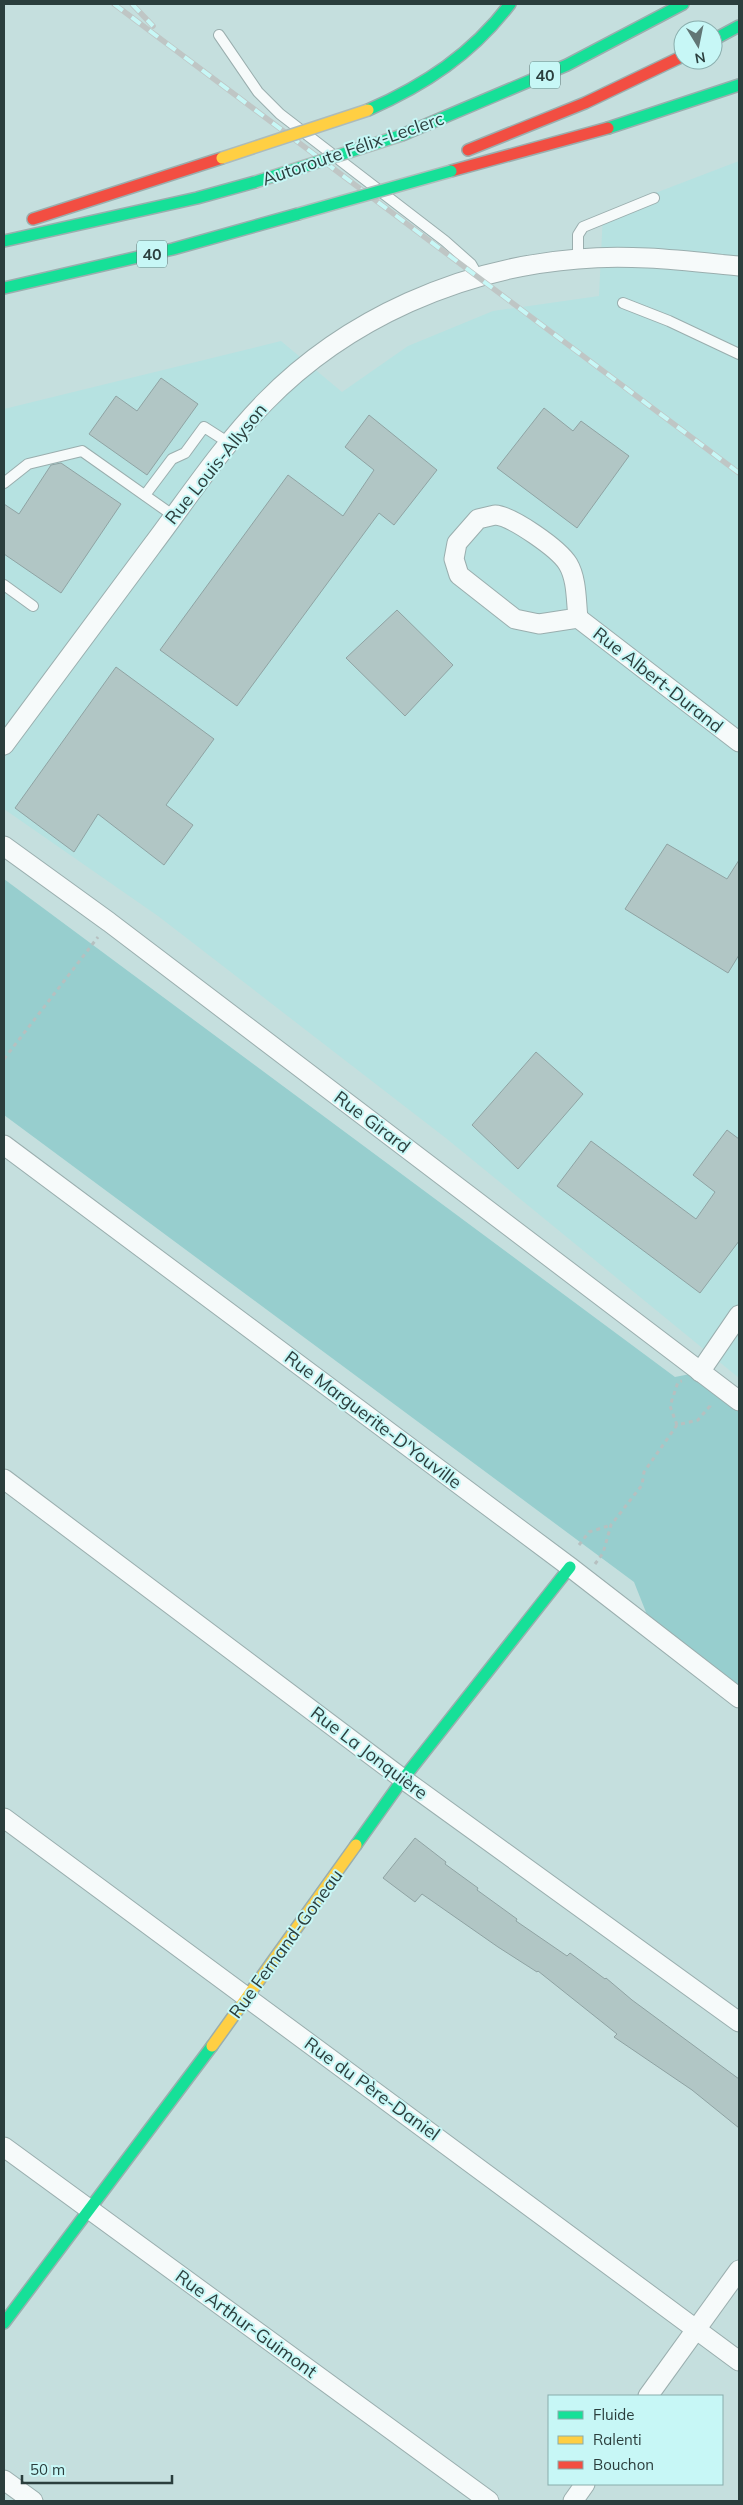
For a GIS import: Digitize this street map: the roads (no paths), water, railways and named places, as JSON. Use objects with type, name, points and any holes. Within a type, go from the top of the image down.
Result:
[{"type":"main road","points":[[23,222],[368,110],[422,84],[458,60],[490,30],[510,4]]},
{"type":"main road","name":"Autoroute Félix-Leclerc","points":[[4,241],[197,198],[255,182],[402,135],[567,65],[683,4]]},
{"type":"main road","points":[[723,35],[739,26]]},
{"type":"main road","name":"40","points":[[456,155],[585,103],[673,61]]},
{"type":"main road","points":[[298,214],[637,120],[739,85]]},
{"type":"main road","name":"40","points":[[4,288],[173,249],[298,214],[429,165]]},
{"type":"main road","name":"Rue Fernand-Goneau","points":[[4,2323],[88,2208],[248,1998],[403,1779],[570,1567]]},
{"type":"street","name":"Rue Louis-Allyson","points":[[4,746],[229,443],[283,385],[344,338],[381,315],[411,301],[478,276],[534,264],[578,259],[632,258],[739,266]]},
{"type":"street","name":"Rue Albert-Durand","points":[[578,618],[574,579],[568,564],[558,553],[512,520],[501,515],[483,516],[473,523],[460,538],[455,548],[454,559],[459,575],[515,619],[539,624],[578,618],[739,742]]},
{"type":"street","name":"Rue Girard","points":[[4,846],[109,922],[739,1401]]},
{"type":"street","name":"Rue Marguerite-D'Youville","points":[[4,1145],[570,1567],[739,1698]]},
{"type":"street","points":[[700,1372],[739,1315]]},
{"type":"street","name":"Rue La Jonquière","points":[[4,1479],[403,1779],[739,2022]]},
{"type":"street","name":"Rue du Père-Daniel","points":[[4,1818],[739,2361]]},
{"type":"street","name":"Rue Arthur-Guimont","points":[[4,2147],[489,2501]]},
{"type":"street","points":[[649,2395],[739,2270]]},
{"type":"street","points":[[4,2480],[33,2501]]},
{"type":"street","points":[[572,2501],[584,2485]]},
{"type":"lane","points":[[219,35],[266,101],[445,241],[471,264],[478,276]]},
{"type":"lane","points":[[578,259],[577,240],[580,229],[654,198]]},
{"type":"lane","points":[[623,303],[670,321],[739,354]]},
{"type":"lane","points":[[145,495],[172,459],[185,453],[204,427],[229,443]]},
{"type":"lane","points":[[4,483],[28,464],[82,451],[174,516]]},
{"type":"lane","points":[[4,585],[33,606]]},
{"type":"railway","points":[[114,4],[739,473]]},
{"type":"railway","points":[[132,4],[153,26]]}]
